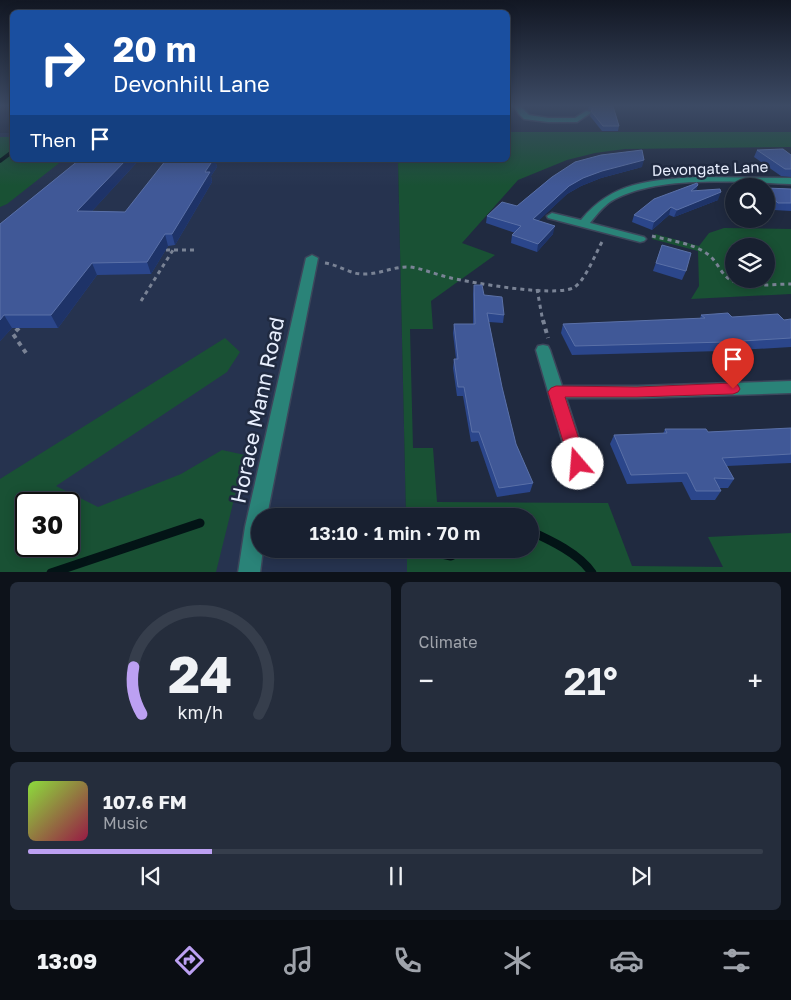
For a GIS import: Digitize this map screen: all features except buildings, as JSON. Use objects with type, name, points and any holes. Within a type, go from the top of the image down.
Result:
[{"type":"street","name":"Devongate Lane","points":[[583,224],[612,196],[649,185],[686,181],[791,181]]},
{"type":"street","points":[[552,216],[640,239]]},
{"type":"street","name":"Horace Mann Road","points":[[249,572],[255,527],[318,260]]},
{"type":"street","points":[[546,345],[556,392],[578,464]]},
{"type":"street","points":[[556,392],[637,392],[791,387]]},
{"type":"path","points":[[318,260],[360,274],[374,274],[390,268],[405,266],[456,279],[566,291],[576,286],[605,235]]},
{"type":"path","points":[[651,236],[693,247],[708,254],[731,281],[741,284],[791,284]]},
{"type":"path","points":[[166,250],[196,250]]},
{"type":"path","points":[[141,301],[173,250]]},
{"type":"path","points":[[538,289],[546,345]]},
{"type":"path","points":[[18,328],[13,334],[26,353]]},
{"type":"shaded area","points":[[0,133],[10,133],[10,162],[398,162],[406,508],[251,508],[251,558],[407,558],[407,572],[0,572]]},
{"type":"green space","points":[[510,133],[791,133],[791,147],[625,149],[595,153],[567,160],[518,180],[462,243],[495,255],[431,301],[433,329],[410,329],[413,448],[433,448],[437,502],[608,503],[632,566],[723,567],[708,537],[791,533],[791,572],[407,572],[407,558],[539,558],[539,508],[406,508],[398,162],[510,162]]},
{"type":"green space","points":[[0,137],[10,137],[10,162],[60,162],[7,204],[0,207]]},
{"type":"green space","points":[[724,228],[791,229],[791,294],[691,299],[699,286],[698,251],[652,239],[655,234],[699,246],[709,233]]},
{"type":"green space","points":[[225,338],[240,352],[227,372],[56,486],[68,492],[15,492],[15,557],[80,557],[80,498],[98,507],[181,474],[222,450],[245,455],[216,572],[0,572],[0,479]]},
{"type":"waterway","points":[[0,161],[10,154]]},
{"type":"waterway","points":[[54,572],[200,523]]},
{"type":"waterway","points":[[539,535],[572,554],[591,572]]},
{"type":"route","points":[[578,464],[556,392],[733,389]]}]
